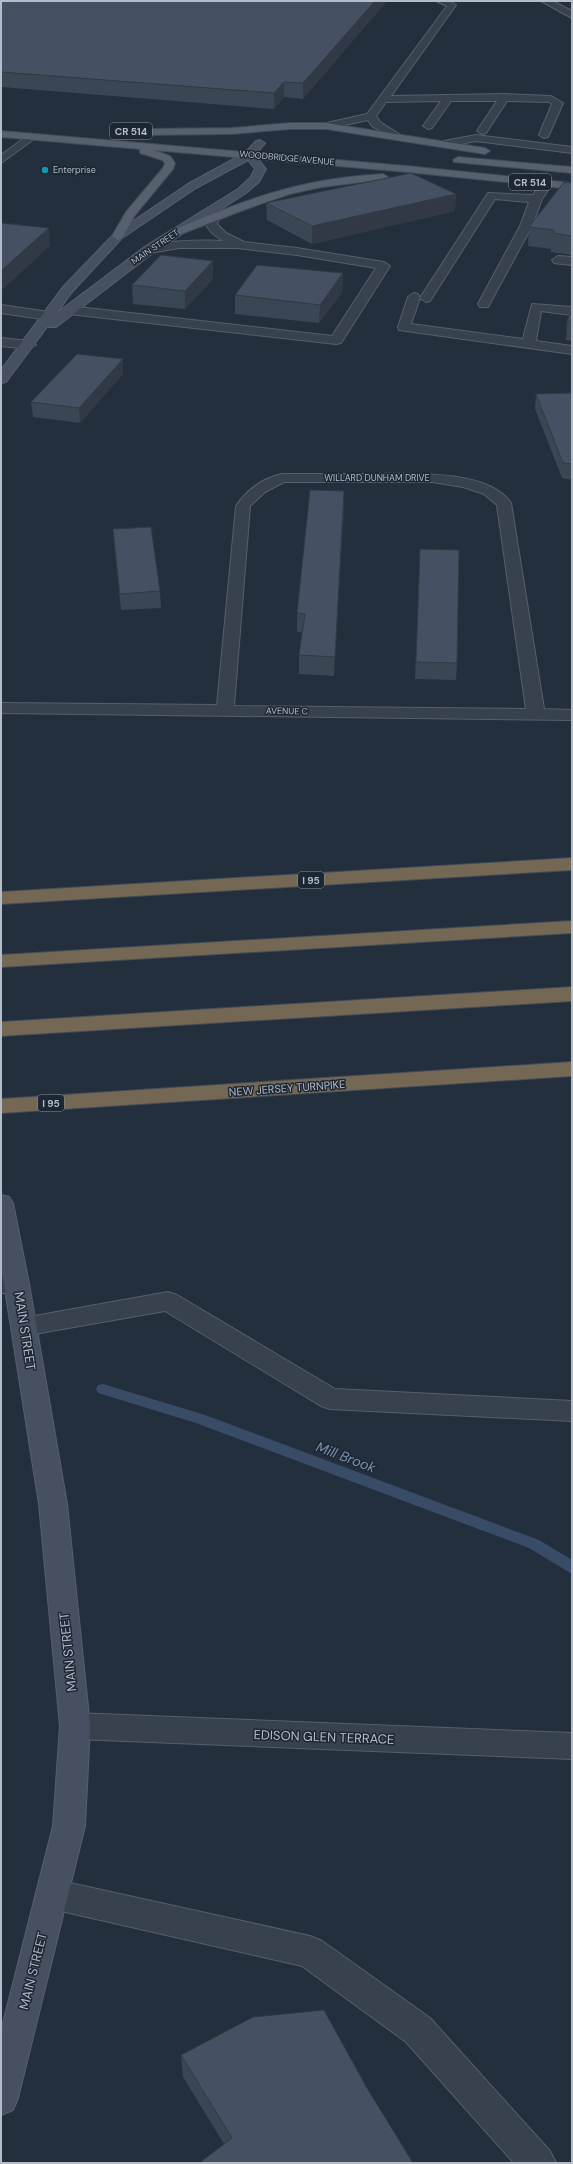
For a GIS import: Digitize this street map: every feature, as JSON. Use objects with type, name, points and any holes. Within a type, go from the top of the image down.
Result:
[{"type":"highway","name":"I 95","points":[[1,898],[572,864]]},
{"type":"highway","points":[[1,961],[572,927]]},
{"type":"highway","points":[[1,1029],[572,994]]},
{"type":"highway","name":"NEW JERSEY TURNPIKE","points":[[1,1106],[572,1069]]},
{"type":"main road","points":[[264,143],[290,126],[326,126],[572,165]]},
{"type":"main road","name":"WOODBRIDGE AVENUE","points":[[264,143],[142,132],[232,131],[290,126]]},
{"type":"main road","name":"WOODBRIDGE AVENUE","points":[[1,134],[407,169],[488,179],[572,186]]},
{"type":"main road","name":"MAIN STREET","points":[[1,379],[32,341],[67,290],[118,236],[185,190],[249,155],[264,143]]},
{"type":"main road","points":[[109,144],[148,152],[166,158],[170,163],[164,175],[130,214],[118,236]]},
{"type":"main road","name":"MAIN STREET","points":[[32,341],[150,249],[242,191],[255,180],[261,169],[249,155]]},
{"type":"main road","name":"CR 514","points":[[448,160],[572,170]]},
{"type":"main road","points":[[177,232],[252,202],[319,184],[387,177],[488,179]]},
{"type":"main road","name":"MAIN STREET","points":[[1,1203],[9,1284],[23,1327],[53,1504],[75,1726],[68,1826],[1,2098]]},
{"type":"street","points":[[326,126],[371,116],[452,6],[440,1]]},
{"type":"street","points":[[545,1],[572,15]]},
{"type":"street","points":[[384,99],[504,97],[551,99],[558,103],[544,135]]},
{"type":"street","points":[[482,130],[504,97]]},
{"type":"street","points":[[428,126],[448,98]]},
{"type":"street","points":[[371,116],[376,124],[395,136]]},
{"type":"street","points":[[1,160],[30,137]]},
{"type":"street","points":[[444,144],[476,138],[572,150]]},
{"type":"street","points":[[484,304],[526,226],[536,199],[546,184]]},
{"type":"street","points":[[536,199],[492,195],[420,297],[404,327],[572,350]]},
{"type":"street","points":[[214,217],[211,224],[215,231],[224,238],[241,244]]},
{"type":"street","points":[[70,310],[336,340],[384,266],[241,244],[189,243],[150,249]]},
{"type":"street","points":[[558,260],[572,261]]},
{"type":"street","points":[[529,344],[536,307],[572,311]]},
{"type":"street","points":[[1,309],[49,316]]},
{"type":"street","points":[[1,342],[32,341]]},
{"type":"street","name":"WILLARD DUNHAM DRIVE","points":[[224,710],[244,506],[249,498],[267,484],[282,478],[432,478],[466,483],[489,491],[504,503],[536,715]]},
{"type":"street","name":"AVENUE C","points":[[1,708],[572,715]]},
{"type":"street","points":[[23,1327],[168,1301],[330,1399],[572,1411]]},
{"type":"street","name":"EDISON GLEN TERRACE","points":[[75,1726],[572,1746]]},
{"type":"street","points":[[52,1894],[310,1952],[418,2030],[538,2163]]},
{"type":"building","points":[[1,1],[375,1],[303,83],[284,82],[274,93],[1,72]]},
{"type":"building","points":[[411,173],[456,194],[312,226],[266,203]]},
{"type":"building","points":[[564,182],[572,183],[572,236],[553,233],[554,230],[529,227]]},
{"type":"building","points":[[1,223],[49,228],[1,271]]},
{"type":"building","points":[[161,255],[213,261],[185,291],[132,285]]},
{"type":"building","points":[[257,265],[343,273],[320,305],[235,295]]},
{"type":"building","points":[[572,311],[572,320],[567,320]]},
{"type":"building","points":[[77,354],[123,359],[79,408],[31,402]]},
{"type":"building","points":[[571,393],[572,464],[563,463],[536,394]]},
{"type":"building","points":[[310,490],[344,491],[335,657],[299,655],[305,614],[297,613]]},
{"type":"building","points":[[151,527],[160,591],[120,594],[113,529]]},
{"type":"building","points":[[420,549],[459,550],[457,663],[416,662]]},
{"type":"building","points":[[324,2010],[367,2088],[413,2163],[203,2163],[202,2161],[232,2138],[181,2055],[253,2017]]},
{"type":"waterway","name":"Mill Brook","points":[[103,1389],[200,1419],[534,1544],[572,1568]]},
{"type":"place","name":"Enterprise","points":[[45,170]]}]
